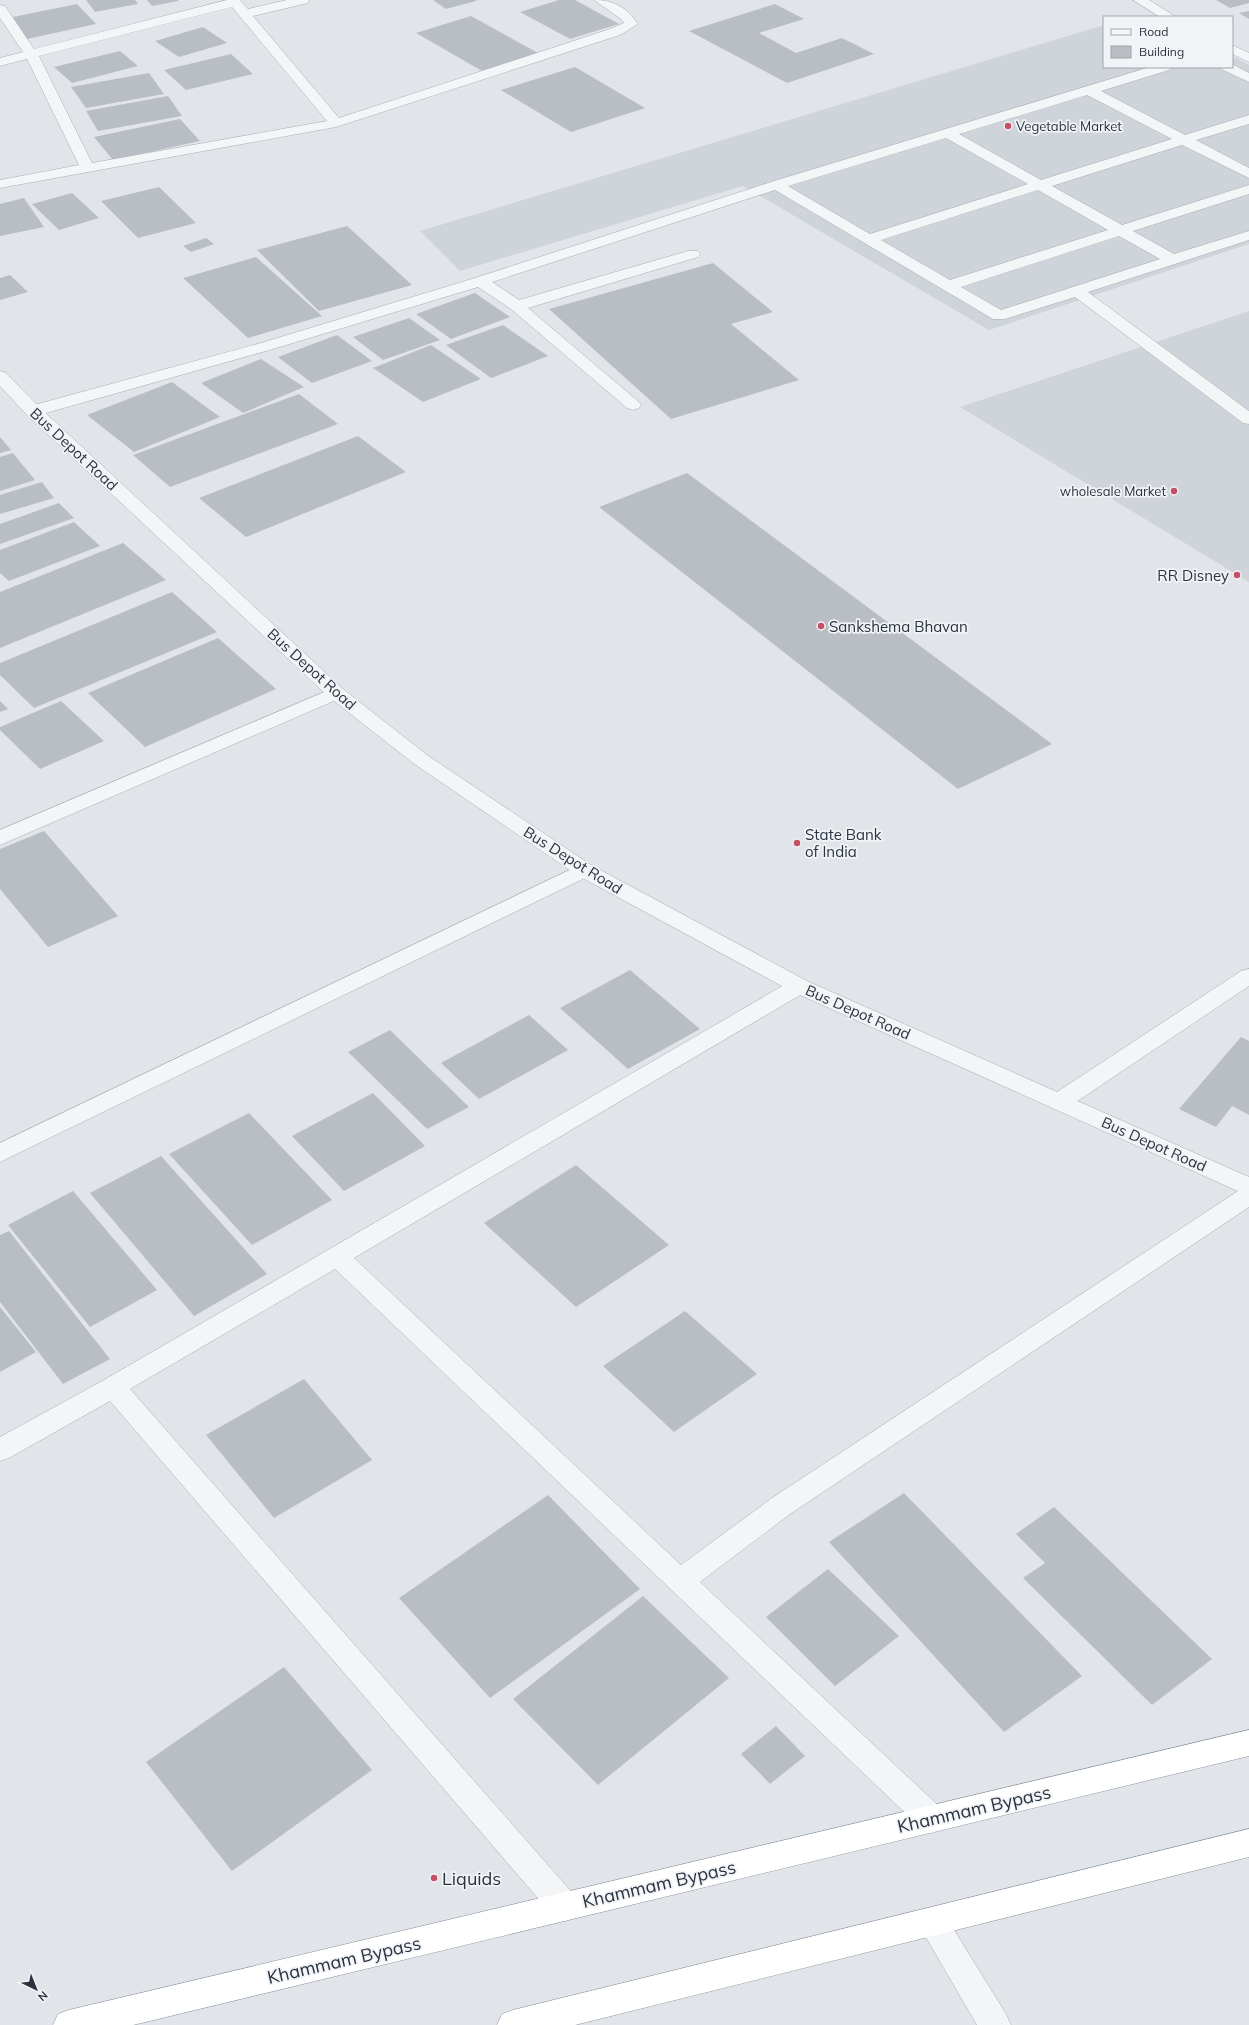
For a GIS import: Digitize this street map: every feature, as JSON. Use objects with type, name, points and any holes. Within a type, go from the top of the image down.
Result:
[{"type":"highway","name":"Khammam Bypass","points":[[69,2025],[1249,1743]]},
{"type":"highway","points":[[513,2025],[1249,1843]]},
{"type":"street","points":[[244,14],[303,0]]},
{"type":"street","points":[[0,184],[336,123],[615,32],[631,24],[626,16],[600,0]]},
{"type":"street","points":[[1138,0],[1168,16]]},
{"type":"street","points":[[0,62],[234,1],[336,123]]},
{"type":"street","points":[[0,9],[31,54],[87,168]]},
{"type":"street","points":[[1233,50],[1249,58]]},
{"type":"street","points":[[33,411],[267,346],[480,281],[776,185],[1161,68]]},
{"type":"street","points":[[1230,68],[1249,78]]},
{"type":"street","points":[[1089,90],[1249,174]]},
{"type":"street","points":[[869,239],[1249,118]]},
{"type":"street","points":[[947,133],[1173,260]]},
{"type":"street","points":[[776,185],[999,316],[1249,235]]},
{"type":"street","points":[[948,286],[1249,189]]},
{"type":"street","points":[[517,306],[693,254]]},
{"type":"street","points":[[480,281],[517,306],[633,404]]},
{"type":"street","points":[[1077,291],[1249,419]]},
{"type":"street","name":"Bus Depot Road","points":[[0,376],[33,411],[336,693],[420,759],[584,870],[799,986],[1249,1187]]},
{"type":"street","points":[[0,838],[336,693]]},
{"type":"street","points":[[0,1153],[584,870]]},
{"type":"street","points":[[1059,1102],[1249,976]]},
{"type":"street","points":[[0,1450],[113,1387],[799,986]]},
{"type":"street","points":[[680,1581],[781,1506],[1249,1195]]},
{"type":"street","points":[[337,1256],[932,1819]]},
{"type":"street","points":[[113,1387],[565,1907]]},
{"type":"street","points":[[932,1922],[995,2025]]},
{"type":"shaded area","name":"Vegetable Market","points":[[1103,25],[1103,68],[1233,68],[1233,57],[1249,65],[1249,244],[989,330],[743,186],[460,271],[420,231]]},
{"type":"shaded area","name":"wholesale Market","points":[[1249,311],[1249,582],[960,407]]},
{"type":"building","points":[[86,0],[135,0],[138,4],[95,12]]},
{"type":"building","points":[[147,0],[178,0],[178,1],[152,6]]},
{"type":"building","points":[[433,0],[476,0],[476,1],[446,9]]},
{"type":"building","points":[[559,0],[575,0],[619,24],[570,39],[520,12]]},
{"type":"building","points":[[1216,0],[1249,0],[1249,3],[1230,8]]},
{"type":"building","points":[[77,4],[96,24],[27,39],[8,18]]},
{"type":"building","points":[[775,4],[804,19],[759,33],[796,53],[842,38],[874,54],[787,83],[689,31]]},
{"type":"building","points":[[1249,11],[1249,19],[1239,13]]},
{"type":"building","points":[[471,16],[538,53],[482,71],[416,33]]},
{"type":"building","points":[[203,27],[227,43],[179,57],[155,41]]},
{"type":"building","points":[[120,51],[138,66],[72,83],[54,67]]},
{"type":"building","points":[[231,54],[253,74],[186,90],[164,70]]},
{"type":"building","points":[[575,67],[645,108],[571,132],[501,90]]},
{"type":"building","points":[[149,73],[164,94],[86,108],[71,87]]},
{"type":"building","points":[[168,96],[182,116],[98,131],[86,111]]},
{"type":"building","points":[[180,119],[200,141],[113,160],[94,137]]},
{"type":"building","points":[[159,187],[196,223],[138,238],[101,201]]},
{"type":"building","points":[[72,193],[99,218],[59,230],[32,204]]},
{"type":"building","points":[[24,198],[44,227],[0,236],[0,204]]},
{"type":"building","points":[[347,226],[412,285],[319,311],[257,250]]},
{"type":"building","points":[[206,238],[214,244],[191,252],[183,246]]},
{"type":"building","points":[[256,257],[322,316],[248,338],[183,278]]},
{"type":"building","points":[[713,263],[773,312],[731,324],[799,380],[671,419],[549,309]]},
{"type":"building","points":[[10,275],[28,292],[0,300],[0,278]]},
{"type":"building","points":[[475,293],[510,317],[451,339],[416,314]]},
{"type":"building","points":[[409,318],[440,340],[383,360],[353,337]]},
{"type":"building","points":[[503,325],[548,356],[491,378],[446,345]]},
{"type":"building","points":[[337,335],[372,361],[312,383],[278,357]]},
{"type":"building","points":[[431,345],[481,379],[423,402],[373,368]]},
{"type":"building","points":[[261,359],[304,387],[243,413],[201,383]]},
{"type":"building","points":[[172,382],[220,417],[134,452],[87,415]]},
{"type":"building","points":[[299,394],[338,424],[170,487],[133,455]]},
{"type":"building","points":[[358,436],[406,472],[246,537],[199,498]]},
{"type":"building","points":[[0,437],[11,450],[0,453]]},
{"type":"building","points":[[13,453],[35,480],[0,491],[0,457]]},
{"type":"building","name":"Sankshema Bhavan","points":[[687,473],[1052,744],[958,789],[599,507]]},
{"type":"building","points":[[42,482],[54,498],[0,514],[0,495]]},
{"type":"building","points":[[59,503],[74,518],[0,544],[0,524]]},
{"type":"building","points":[[74,522],[100,546],[9,581],[0,573],[0,550]]},
{"type":"building","points":[[123,543],[166,580],[0,648],[0,592]]},
{"type":"building","points":[[172,592],[217,632],[34,708],[0,675],[0,663]]},
{"type":"building","points":[[218,638],[276,689],[145,747],[88,693]]},
{"type":"building","points":[[0,701],[8,709],[0,712]]},
{"type":"building","points":[[61,701],[104,741],[40,769],[0,730],[0,727]]},
{"type":"building","points":[[44,831],[118,916],[48,947],[0,889],[0,849]]},
{"type":"building","points":[[630,970],[700,1029],[628,1069],[560,1008]]},
{"type":"building","points":[[529,1015],[568,1050],[479,1099],[441,1063]]},
{"type":"building","points":[[390,1030],[469,1107],[427,1129],[348,1052]]},
{"type":"building","points":[[1241,1037],[1249,1041],[1249,1115],[1232,1106],[1216,1127],[1179,1109]]},
{"type":"building","points":[[373,1093],[425,1146],[344,1191],[292,1136]]},
{"type":"building","points":[[249,1113],[332,1200],[252,1245],[169,1154]]},
{"type":"building","points":[[161,1156],[267,1274],[194,1316],[90,1193]]},
{"type":"building","points":[[576,1165],[669,1245],[576,1307],[484,1223]]},
{"type":"building","points":[[73,1191],[157,1290],[90,1327],[8,1225]]},
{"type":"building","points":[[9,1231],[110,1359],[63,1384],[0,1302],[0,1235]]},
{"type":"building","points":[[0,1307],[36,1352],[0,1372]]},
{"type":"building","points":[[685,1311],[757,1374],[674,1432],[603,1366]]},
{"type":"building","points":[[304,1379],[372,1460],[274,1518],[206,1435]]},
{"type":"building","points":[[904,1493],[1082,1676],[1004,1732],[829,1542]]},
{"type":"building","points":[[548,1495],[640,1589],[490,1698],[399,1598]]},
{"type":"building","points":[[1054,1507],[1212,1659],[1152,1705],[1023,1578],[1045,1563],[1016,1534]]},
{"type":"building","points":[[828,1569],[899,1636],[835,1686],[766,1617]]},
{"type":"building","points":[[643,1596],[729,1678],[598,1785],[513,1699]]},
{"type":"building","points":[[284,1667],[372,1770],[232,1871],[146,1762]]},
{"type":"building","points":[[776,1726],[805,1756],[770,1784],[741,1754]]},
{"type":"place","name":"Vegetable Market","points":[[1008,126]]},
{"type":"place","name":"wholesale Market","points":[[1174,491]]},
{"type":"place","name":"RR Disney","points":[[1237,575]]},
{"type":"place","name":"Sankshema Bhavan","points":[[821,626]]},
{"type":"place","name":"State Bank of India","points":[[797,843]]},
{"type":"place","name":"Liquids","points":[[434,1878]]}]
